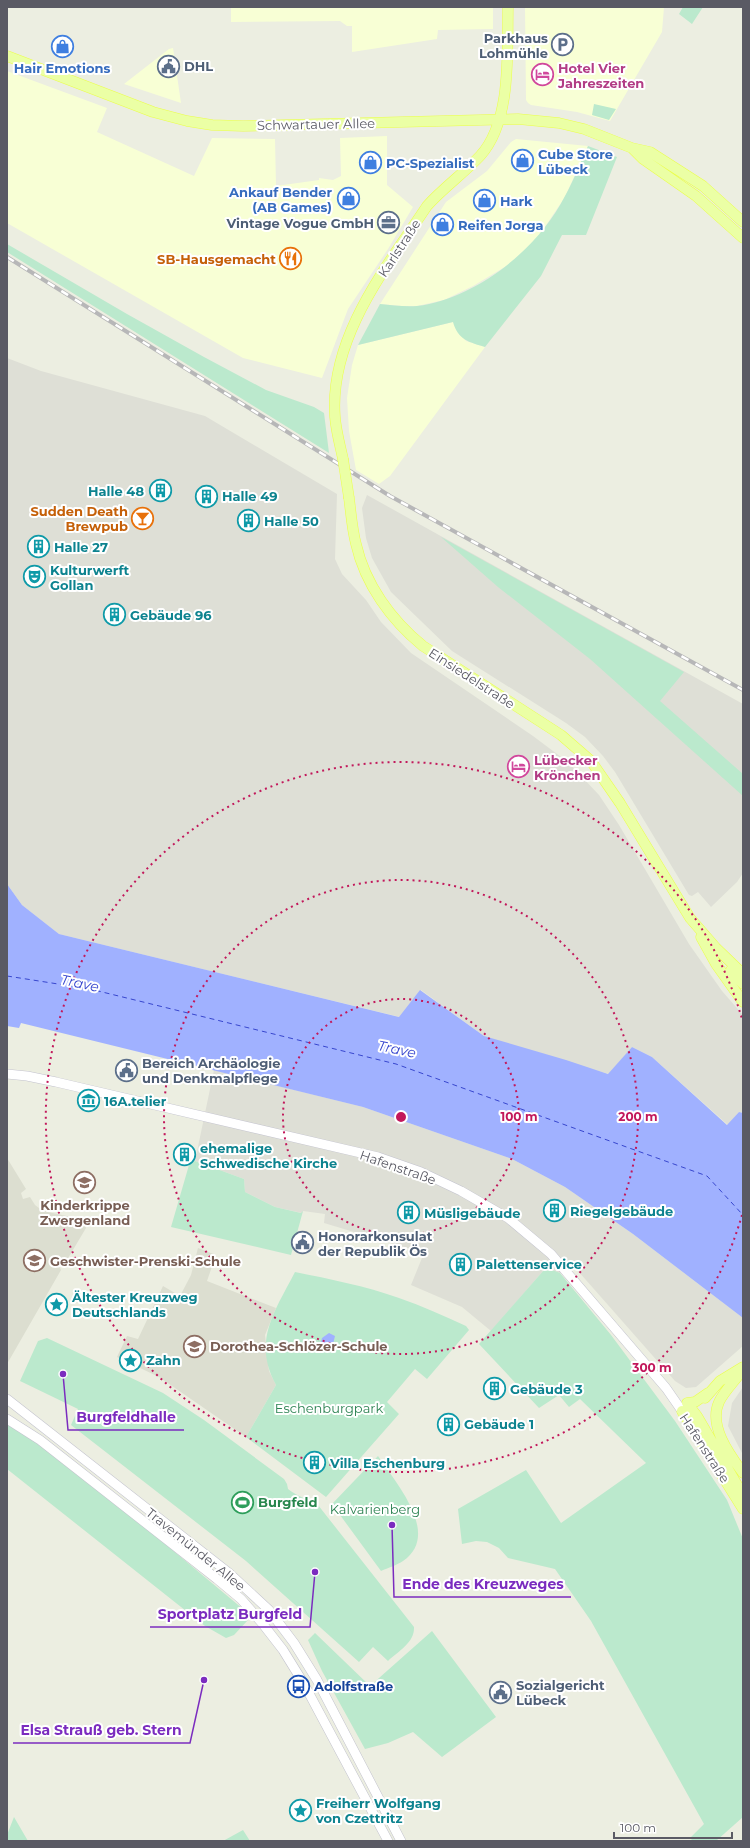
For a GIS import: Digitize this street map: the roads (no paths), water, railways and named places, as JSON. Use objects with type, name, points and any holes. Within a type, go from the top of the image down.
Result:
[{"type":"main road","name":"Karlstraße","points":[[335,398],[338,373],[344,348],[366,301],[427,206],[481,155],[494,135],[503,107],[508,7]]},
{"type":"main road","name":"Schwartauer Allee","points":[[7,56],[153,112],[187,121],[212,125],[243,126],[518,119],[559,123],[586,129],[632,148],[650,152],[703,186],[743,222]]},
{"type":"main road","name":"Schwartauer Allee","points":[[632,148],[643,159],[696,196],[743,238]]},
{"type":"main road","name":"Einsiedelstraße","points":[[335,398],[336,425],[343,459],[356,544],[365,572],[391,615],[407,633],[422,646],[561,735],[591,760],[620,803],[690,918],[716,964],[743,1002]]},
{"type":"main road","name":"Einsiedelstraße","points":[[690,918],[716,948],[743,974]]},
{"type":"main road","name":"Einsiedelstraße","points":[[704,943],[743,984]]},
{"type":"main road","name":"Hafenstraße","points":[[7,1074],[27,1076],[56,1082],[378,1157],[421,1172],[461,1191],[508,1218],[551,1254],[666,1388],[684,1407],[697,1416],[743,1495]]},
{"type":"main road","points":[[684,1407],[696,1402],[720,1381],[743,1368]]},
{"type":"main road","points":[[697,1416],[710,1417],[716,1411],[723,1395],[743,1368]]},
{"type":"main road","points":[[698,1437],[696,1426],[697,1416],[700,1406],[708,1393]]},
{"type":"main road","name":"Travemünder Allee","points":[[7,1398],[229,1573],[272,1613],[317,1680],[401,1841]]},
{"type":"main road","name":"Hafenstraße","points":[[684,1407],[698,1437],[743,1509]]},
{"type":"main road","points":[[716,1411],[721,1439],[743,1473]]},
{"type":"main road","name":"Travemünder Allee","points":[[7,1419],[40,1440],[241,1599],[276,1640],[296,1671],[388,1841]]},
{"type":"water","name":"Trave","points":[[7,884],[22,905],[59,934],[399,1017],[420,990],[484,1036],[608,1074],[632,1047],[652,1057],[727,1125],[739,1112],[743,1113],[743,1318],[633,1234],[565,1187],[512,1159],[363,1107],[21,1023],[19,1028],[7,1026]]},
{"type":"water","points":[[329,1333],[335,1336],[333,1344],[326,1350],[319,1351],[322,1338]]},
{"type":"railway","points":[[7,257],[390,496],[743,690]]},
{"type":"place","name":"Parkhaus Lohmühle","points":[[563,45]]},
{"type":"place","name":"Hair Emotions","points":[[62,46]]},
{"type":"place","name":"DHL","points":[[169,66]]},
{"type":"place","name":"Hotel Vier Jahreszeiten","points":[[542,75]]},
{"type":"place","name":"Cube Store Lübeck","points":[[522,161]]},
{"type":"place","name":"PC-Spezialist","points":[[370,163]]},
{"type":"place","name":"Ankauf Bender (AB Games)","points":[[348,199]]},
{"type":"place","name":"Hark","points":[[484,201]]},
{"type":"place","name":"Vintage Vogue GmbH","points":[[389,223]]},
{"type":"place","name":"Reifen Jorga","points":[[442,225]]},
{"type":"place","name":"SB-Hausgemacht","points":[[291,259]]},
{"type":"place","name":"Halle 48","points":[[160,491]]},
{"type":"place","name":"Halle 49","points":[[206,496]]},
{"type":"place","name":"Sudden Death Brewpub","points":[[143,518]]},
{"type":"place","name":"Halle 50","points":[[248,521]]},
{"type":"place","name":"Halle 27","points":[[38,547]]},
{"type":"place","name":"Kulturwerft Gollan","points":[[35,577]]},
{"type":"place","name":"Gebäude 96","points":[[114,615]]},
{"type":"place","name":"Lübecker Krönchen","points":[[519,767]]},
{"type":"place","name":"Bereich Archäologie und Denkmalpflege","points":[[126,1070]]},
{"type":"place","name":"16A.telier","points":[[88,1101]]},
{"type":"place","name":"ehemalige Schwedische Kirche","points":[[184,1155]]},
{"type":"place","name":"Kinderkrippe Zwergenland","points":[[85,1183]]},
{"type":"place","name":"Riegelgebäude","points":[[554,1211]]},
{"type":"place","name":"Müsligebäude","points":[[409,1213]]},
{"type":"place","name":"Honorarkonsulat der Republik Ös","points":[[302,1243]]},
{"type":"place","name":"Geschwister-Prenski-Schule","points":[[34,1261]]},
{"type":"place","name":"Palettenservice","points":[[460,1264]]},
{"type":"place","name":"Ältester Kreuzweg Deutschlands","points":[[57,1304]]},
{"type":"place","name":"Dorothea-Schlözer-Schule","points":[[194,1346]]},
{"type":"place","name":"Zahn","points":[[130,1360]]},
{"type":"place","name":"Burgfeldhalle","points":[[63,1374]]},
{"type":"place","name":"Gebäude 3","points":[[495,1389]]},
{"type":"place","name":"Gebäude 1","points":[[448,1424]]},
{"type":"place","name":"Villa Eschenburg","points":[[314,1463]]},
{"type":"place","name":"Burgfeld","points":[[242,1502]]},
{"type":"place","name":"Ende des Kreuzweges","points":[[392,1525]]},
{"type":"place","name":"Sportplatz Burgfeld","points":[[315,1572]]},
{"type":"place","name":"Elsa Strauß geb. Stern","points":[[204,1680]]},
{"type":"place","name":"Adolfstraße","points":[[298,1686]]},
{"type":"place","name":"Sozialgericht Lübeck","points":[[501,1692]]},
{"type":"place","name":"Freiherr Wolfgang von Czettritz","points":[[300,1810]]},
{"type":"park label","name":"Eschenburgpark","points":[[329,1408]]},
{"type":"park label","name":"Kalvarienberg","points":[[375,1509]]}]
